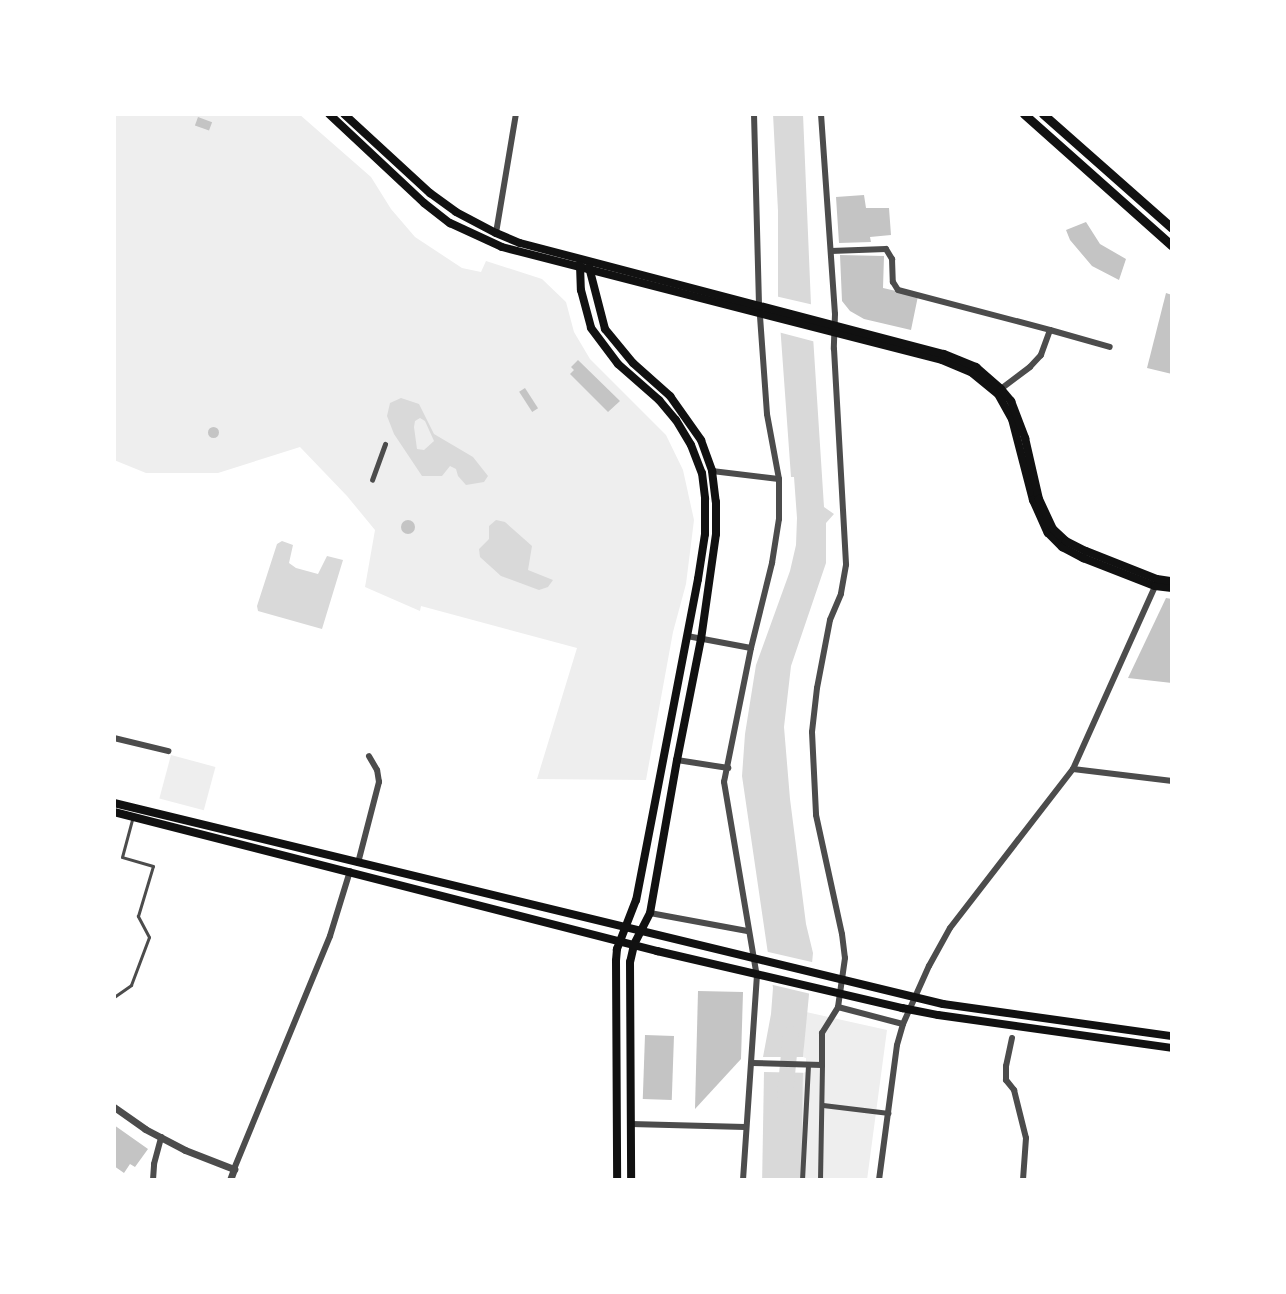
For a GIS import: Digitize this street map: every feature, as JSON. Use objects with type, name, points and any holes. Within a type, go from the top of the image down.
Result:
[{"type":"main road","points":[[329,114],[424,203],[450,223],[502,248],[760,316],[777,315]]},
{"type":"main road","points":[[344,114],[430,193],[456,212],[520,243],[759,306],[777,315],[960,359],[976,367],[1001,388],[1018,417],[1039,499],[1053,529],[1066,541],[1156,582],[1172,581]]},
{"type":"main road","points":[[1024,114],[1172,246]]},
{"type":"main road","points":[[1042,114],[1172,228]]},
{"type":"main road","points":[[584,260],[578,268],[591,328],[618,364],[659,400],[676,420],[691,445],[702,473],[705,534],[636,900],[620,941],[616,961],[616,1180]]},
{"type":"main road","points":[[584,260],[592,271],[605,329],[633,363],[670,396],[700,440],[712,471],[716,534],[701,639],[676,760],[650,913],[634,945],[630,962],[631,1180]]},
{"type":"main road","points":[[834,329],[942,360],[980,378],[998,394],[1012,419],[1033,500],[1048,533],[1062,547],[1083,558],[1172,588]]},
{"type":"main road","points":[[114,803],[943,1004],[1172,1036]]},
{"type":"main road","points":[[114,812],[657,951],[938,1016],[1171,1048]]},
{"type":"street","points":[[496,233],[516,114]]},
{"type":"street","points":[[754,114],[759,306]]},
{"type":"street","points":[[820,1180],[823,1105],[822,1033],[838,1006],[845,958],[816,814],[812,732],[817,688],[830,620],[841,594],[846,564],[831,250],[821,114]]},
{"type":"street","points":[[831,250],[886,249],[892,259],[893,282],[898,290],[1110,347]]},
{"type":"street","points":[[743,1180],[757,983],[724,782],[751,648],[772,563],[778,519],[779,479],[767,414],[760,316]]},
{"type":"street","points":[[1001,388],[1030,367],[1041,355],[1050,330]]},
{"type":"street","points":[[372,480],[385,444]]},
{"type":"street","points":[[712,471],[779,479]]},
{"type":"street","points":[[879,1180],[897,1045],[903,1024],[950,928],[1073,769],[1156,582]]},
{"type":"street","points":[[687,636],[751,648]]},
{"type":"street","points":[[114,738],[168,751]]},
{"type":"street","points":[[358,863],[379,782],[377,770],[369,756]]},
{"type":"street","points":[[676,760],[728,768]]},
{"type":"street","points":[[1073,769],[1172,781]]},
{"type":"street","points":[[230,1180],[330,936],[350,871]]},
{"type":"street","points":[[650,913],[747,931]]},
{"type":"street","points":[[838,1006],[903,1024]]},
{"type":"street","points":[[1012,1038],[1006,1066],[1006,1080],[1014,1090],[1026,1138],[1023,1180]]},
{"type":"street","points":[[752,1063],[822,1065]]},
{"type":"street","points":[[802,1180],[807,1064]]},
{"type":"street","points":[[823,1105],[889,1113]]},
{"type":"street","points":[[114,1107],[184,1150],[234,1169]]},
{"type":"street","points":[[631,1124],[745,1127]]},
{"type":"street","points":[[153,1180],[154,1164],[161,1137]]},
{"type":"lane","points":[[114,998],[131,985],[148,937],[138,916],[153,866],[122,856],[133,817]]},
{"type":"shaded area","points":[[114,114],[299,114],[371,177],[391,209],[415,237],[462,268],[481,272],[486,261],[542,279],[566,302],[574,332],[590,359],[666,435],[683,470],[694,520],[686,584],[673,632],[646,780],[537,779],[577,648],[421,606],[420,611],[365,587],[375,530],[347,496],[300,447],[218,473],[146,473],[114,460]]},
{"type":"shaded area","points":[[773,114],[803,114],[811,305],[824,507],[834,514],[826,523],[826,563],[791,666],[784,727],[790,799],[806,924],[813,953],[803,1057],[763,1057],[773,988],[742,776],[745,734],[756,665],[790,571],[796,545],[797,518],[794,477],[791,477],[778,296],[778,211]]},
{"type":"shaded area","points":[[401,398],[419,404],[434,434],[473,457],[488,476],[484,482],[466,485],[458,476],[456,469],[450,466],[442,476],[422,476],[394,434],[387,416],[390,403]],"holes":[[[420,418],[425,421],[434,441],[424,450],[417,449],[415,421]]]},
{"type":"shaded area","points":[[496,520],[505,522],[532,546],[528,570],[553,580],[548,587],[539,590],[501,576],[480,557],[479,549],[489,539],[489,526]]},
{"type":"shaded area","points":[[282,541],[293,545],[289,563],[296,568],[318,574],[327,556],[343,560],[322,629],[258,611],[257,606],[277,544]]},
{"type":"shaded area","points":[[171,755],[215,767],[204,810],[159,798]]},
{"type":"shaded area","points":[[806,1012],[887,1030],[867,1180],[798,1180],[803,1073],[806,1072],[806,1058],[803,1057]]},
{"type":"shaded area","points":[[764,1072],[803,1073],[801,1180],[762,1180]]},
{"type":"pier","points":[[775,296],[814,305],[816,342],[778,332]]},
{"type":"pier","points":[[764,951],[816,963],[811,994],[769,984]]},
{"type":"building","points":[[198,117],[212,122],[209,131],[195,125]]},
{"type":"building","points":[[864,195],[866,208],[889,208],[891,235],[870,237],[871,242],[839,243],[836,197]]},
{"type":"building","points":[[1086,222],[1100,244],[1126,259],[1119,280],[1092,266],[1070,240],[1066,230]]},
{"type":"building","points":[[840,255],[884,256],[883,288],[918,296],[911,330],[864,319],[850,311],[842,301]]},
{"type":"building","points":[[1166,293],[1172,295],[1172,374],[1147,368]]},
{"type":"building","points":[[578,360],[620,401],[608,412],[570,374],[574,370],[571,367]]},
{"type":"building","points":[[525,388],[538,408],[532,412],[519,392]]},
{"type":"building","points":[[213,426],[219,432],[213,438],[207,432]]},
{"type":"building","points":[[405,520],[411,520],[415,527],[411,534],[405,534],[401,530],[401,524]]},
{"type":"building","points":[[1166,598],[1172,599],[1172,683],[1128,678]]},
{"type":"building","points":[[698,991],[743,992],[741,1059],[695,1109]]},
{"type":"building","points":[[645,1035],[674,1036],[672,1100],[643,1099]]},
{"type":"building","points":[[114,1125],[148,1149],[135,1167],[130,1164],[124,1173],[114,1166]]},
{"type":"waterway","points":[[785,1095],[791,1034]]}]
